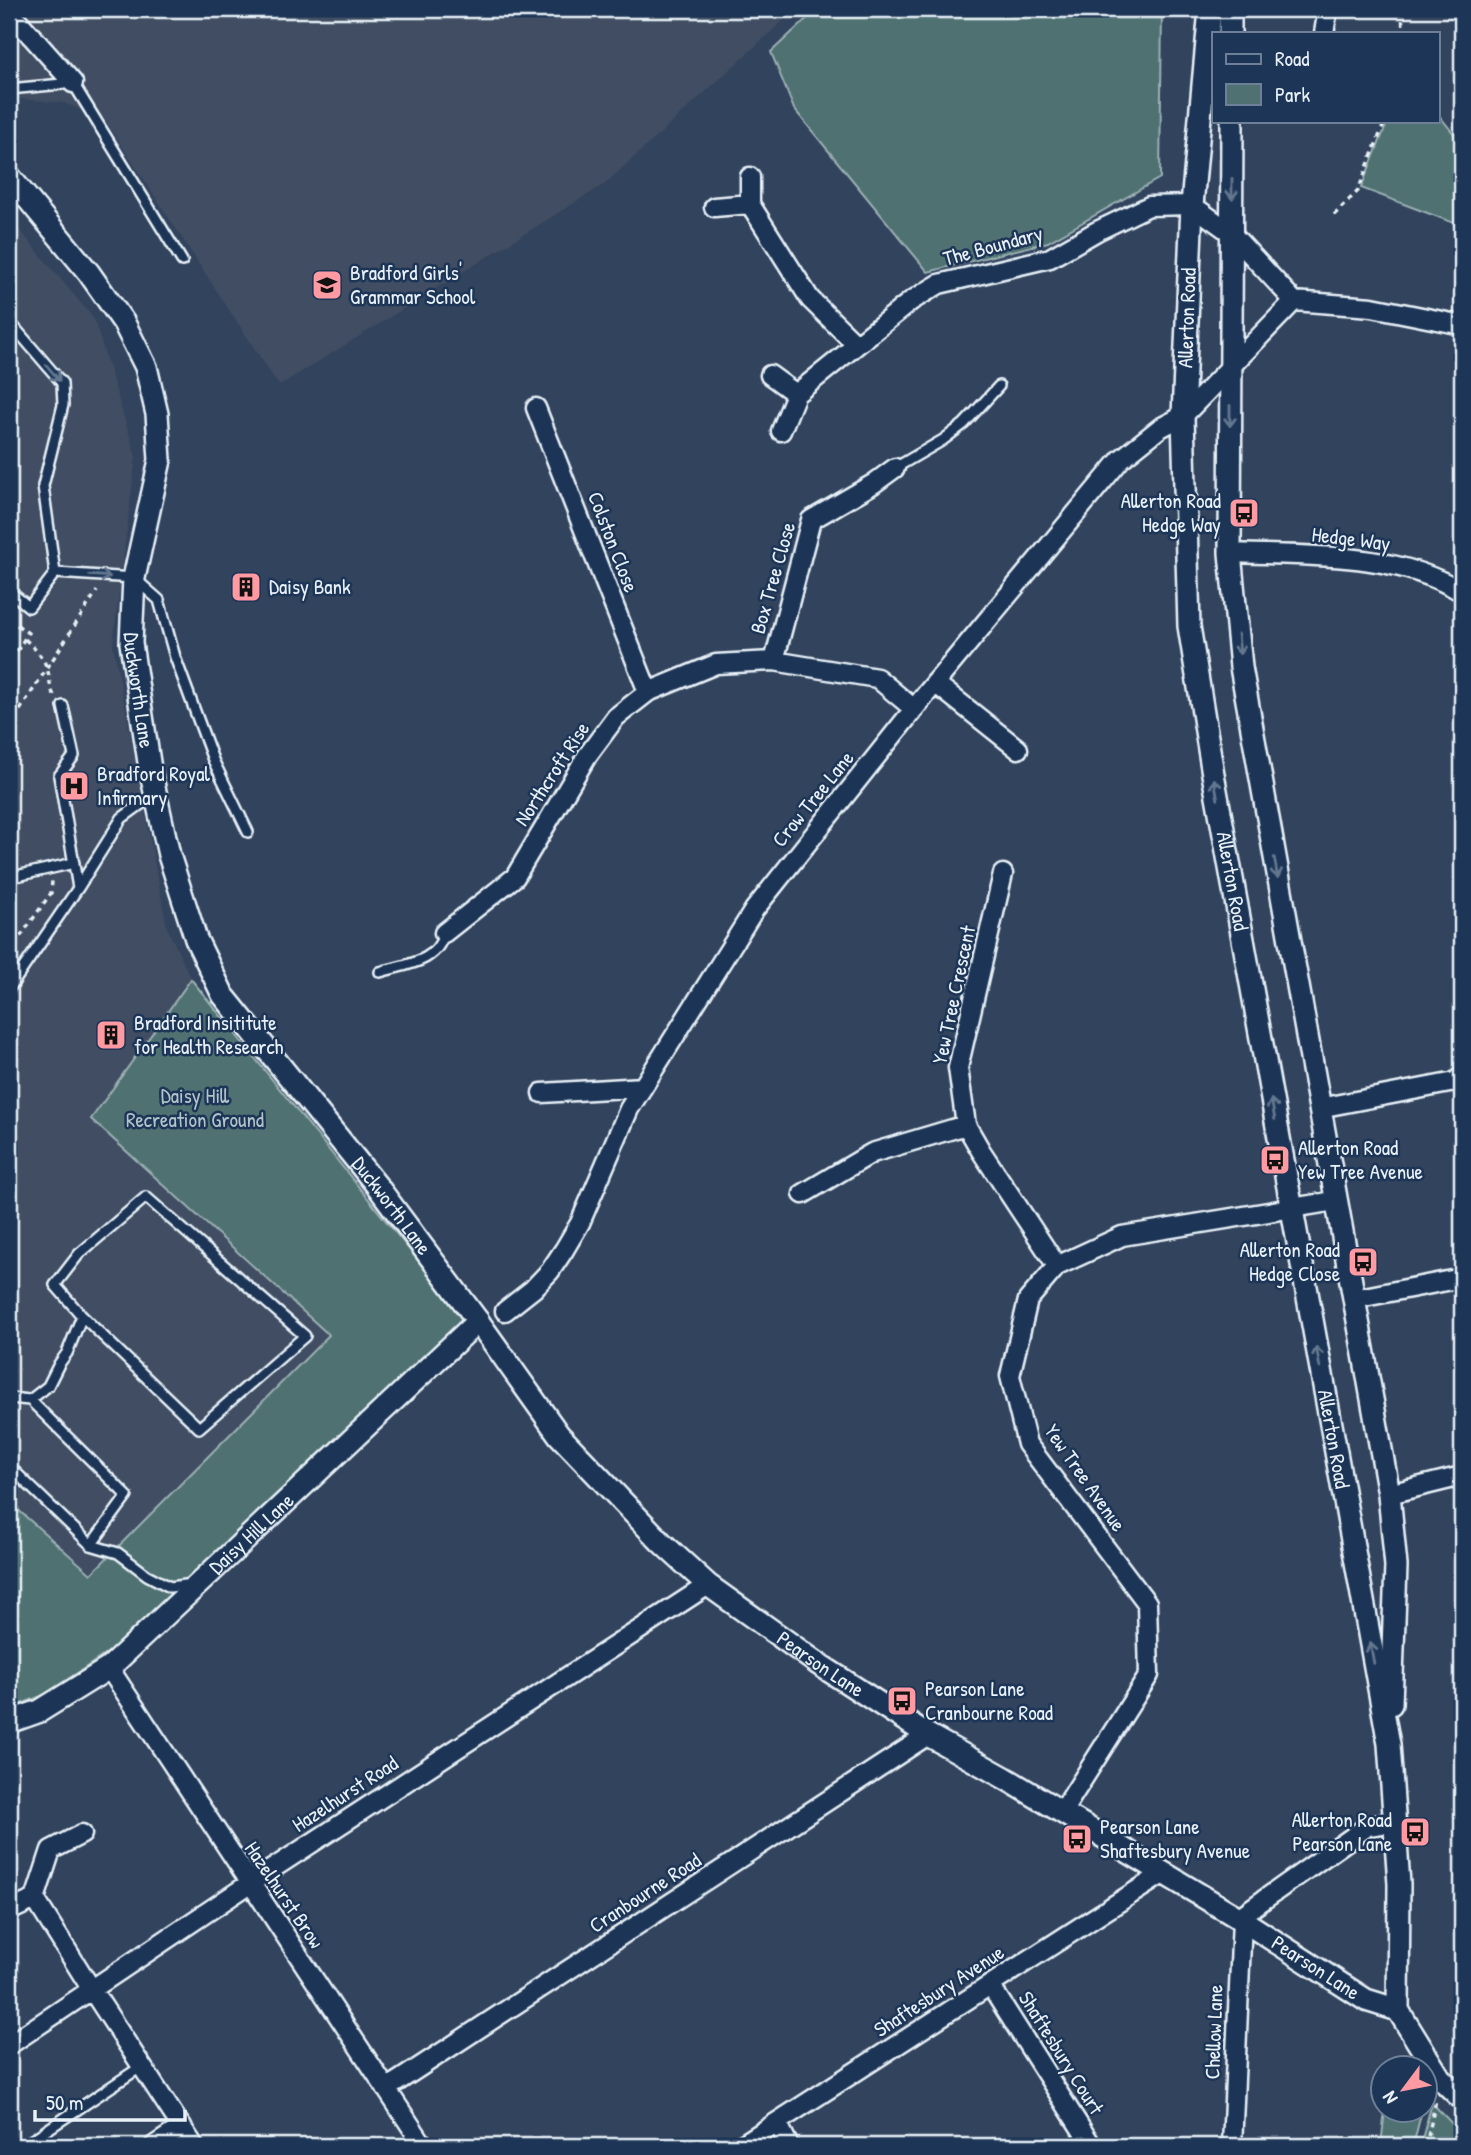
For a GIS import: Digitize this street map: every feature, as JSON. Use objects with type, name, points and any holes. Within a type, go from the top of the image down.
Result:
[{"type":"street","name":"Allerton Road","points":[[1210,9],[1192,205],[1183,416],[1189,626],[1213,774],[1389,1745],[1399,1884],[1398,2010]]},
{"type":"street","points":[[1230,9],[1230,32]]},
{"type":"street","points":[[1324,32],[1328,9]]},
{"type":"street","points":[[18,21],[73,83]]},
{"type":"street","name":"Allerton Road","points":[[1236,122],[1231,233],[1230,553],[1241,667],[1389,1494],[1396,1566],[1389,1745]]},
{"type":"street","name":"Duckworth Lane","points":[[9,176],[89,273],[124,323],[146,367],[157,414],[160,460],[134,578],[131,643],[150,769],[169,855],[196,939],[223,995],[377,1186],[478,1321]]},
{"type":"street","points":[[750,177],[750,204],[810,299],[856,344]]},
{"type":"street","points":[[714,207],[750,204]]},
{"type":"street","points":[[1192,205],[1231,233],[1294,301],[1372,307],[1462,325]]},
{"type":"street","name":"The Boundary","points":[[781,431],[796,394],[911,301],[939,284],[1050,258],[1149,206],[1192,205]]},
{"type":"street","name":"Crow Tree Lane","points":[[505,1311],[533,1289],[550,1271],[564,1250],[580,1223],[629,1109],[754,910],[935,683],[1121,458],[1160,428],[1183,416],[1294,301]]},
{"type":"street","points":[[770,375],[796,394]]},
{"type":"street","name":"Colston Close","points":[[536,408],[648,692]]},
{"type":"street","name":"Box Tree Close","points":[[774,661],[811,520],[895,468]]},
{"type":"street","name":"Hedge Way","points":[[1230,553],[1355,558],[1419,572],[1462,592]]},
{"type":"street","name":"Northcroft Rise","points":[[444,933],[515,877],[587,756],[616,717],[648,692],[716,664],[774,661],[877,678],[914,709]]},
{"type":"street","points":[[935,683],[1018,749]]},
{"type":"street","name":"Yew Tree Crescent","points":[[1003,874],[958,1068],[966,1125],[1057,1266]]},
{"type":"street","points":[[1319,1108],[1455,1082],[1462,1076]]},
{"type":"street","points":[[542,1093],[643,1087]]},
{"type":"street","points":[[803,1194],[872,1153],[966,1125]]},
{"type":"street","name":"Yew Tree Avenue","points":[[1062,1812],[1149,1675],[1147,1603],[1027,1444],[1010,1376],[1028,1300],[1057,1266],[1122,1236],[1335,1201]]},
{"type":"street","points":[[1354,1299],[1462,1278]]},
{"type":"street","name":"Daisy Hill Lane","points":[[9,1722],[40,1711],[108,1668],[478,1321]]},
{"type":"street","name":"Pearson Lane","points":[[478,1321],[559,1435],[661,1542],[708,1584],[817,1663],[928,1735],[1164,1873],[1366,2000],[1398,2010]]},
{"type":"street","points":[[1389,1494],[1462,1476]]},
{"type":"street","name":"Hazelhurst Road","points":[[9,2045],[249,1884],[708,1584]]},
{"type":"street","name":"Hazelhurst Brow","points":[[108,1668],[424,2146]]},
{"type":"street","name":"Cranbourne Road","points":[[386,2089],[928,1735]]},
{"type":"street","points":[[1240,1919],[1368,1826],[1395,1822]]},
{"type":"street","points":[[9,1911],[35,1899],[51,1850],[82,1833]]},
{"type":"street","name":"Shaftesbury Avenue","points":[[740,2146],[1164,1873]]},
{"type":"street","points":[[35,1899],[194,2146]]},
{"type":"street","name":"Chellow Lane","points":[[1232,2146],[1240,1919]]},
{"type":"street","name":"Shaftesbury Court","points":[[990,1985],[1093,2146]]},
{"type":"street","points":[[1398,2010],[1425,2054]]},
{"type":"street","points":[[1440,2078],[1462,2099]]},
{"type":"street","points":[[777,2122],[789,2146]]},
{"type":"street","points":[[154,2146],[182,2127]]},
{"type":"lane","points":[[9,89],[73,83],[182,261]]},
{"type":"lane","points":[[9,321],[62,383],[63,405],[43,486],[55,573],[29,607],[9,591]]},
{"type":"lane","points":[[895,468],[943,440],[964,424],[999,386]]},
{"type":"lane","points":[[55,573],[134,578],[159,600],[175,657],[213,760],[248,832]]},
{"type":"lane","points":[[63,706],[74,756],[59,776],[78,888]]},
{"type":"lane","points":[[9,989],[122,818],[156,794]]},
{"type":"lane","points":[[12,877],[74,863]]},
{"type":"lane","points":[[380,972],[424,960],[441,945],[444,933]]},
{"type":"lane","points":[[146,1197],[305,1336],[199,1428],[82,1316],[55,1285],[79,1255],[146,1197]]},
{"type":"lane","points":[[30,1400],[48,1386],[58,1364],[67,1353],[82,1316]]},
{"type":"lane","points":[[9,1398],[30,1400],[127,1496],[91,1545]]},
{"type":"lane","points":[[9,1466],[91,1545],[118,1553],[147,1575],[170,1587],[198,1584]]},
{"type":"lane","points":[[23,2146],[142,2066]]},
{"type":"path","points":[[1390,9],[1402,9],[1403,32]]},
{"type":"path","points":[[1334,215],[1358,191],[1385,122]]},
{"type":"path","points":[[9,727],[106,577]]},
{"type":"path","points":[[9,619],[28,633],[9,664]]},
{"type":"path","points":[[24,639],[40,653],[47,668],[52,692],[63,706]]},
{"type":"path","points":[[9,848],[17,847]]},
{"type":"path","points":[[9,953],[51,893],[53,868]]},
{"type":"path","points":[[1426,2146],[1431,2124]]},
{"type":"shaded area","name":"Bradford Girls' Grammar School","points":[[30,9],[796,9],[605,184],[279,386],[104,119],[64,103],[9,98],[9,32]]},
{"type":"shaded area","name":"Bradford Royal Infirmary","points":[[9,217],[94,319],[136,456],[113,644],[167,927],[191,979],[92,1119],[329,1335],[91,1575],[9,1502]]},
{"type":"green space","points":[[817,9],[1162,9],[1160,178],[1048,242],[928,272],[794,109],[771,52]]},
{"type":"green space","points":[[1440,116],[1462,144],[1462,226],[1361,188],[1388,122],[1440,122]]},
{"type":"green space","name":"Daisy Hill Recreation Ground","points":[[191,979],[466,1320],[110,1651],[46,1694],[9,1709],[9,1502],[91,1574],[329,1335],[91,1119]]},
{"type":"green space","points":[[1440,2111],[1462,2134],[1462,2146],[1420,2146],[1426,2124],[1440,2124]]},
{"type":"green space","points":[[1383,2124],[1418,2124],[1413,2146],[1381,2146]]},
{"type":"place","name":"Bradford Girls' Grammar School","points":[[327,285]]},
{"type":"place","name":"Allerton Road Hedge Way","points":[[1244,513]]},
{"type":"place","name":"Daisy Bank","points":[[246,587]]},
{"type":"place","name":"Bradford Royal Infirmary","points":[[74,786]]},
{"type":"place","name":"Bradford Insititute for Health Research","points":[[111,1035]]},
{"type":"place","name":"Allerton Road Yew Tree Avenue","points":[[1275,1160]]},
{"type":"place","name":"Allerton Road Hedge Close","points":[[1363,1262]]},
{"type":"place","name":"Pearson Lane Cranbourne Road","points":[[902,1701]]},
{"type":"place","name":"Allerton Road Pearson Lane","points":[[1415,1832]]},
{"type":"place","name":"Pearson Lane Shaftesbury Avenue","points":[[1077,1839]]}]
